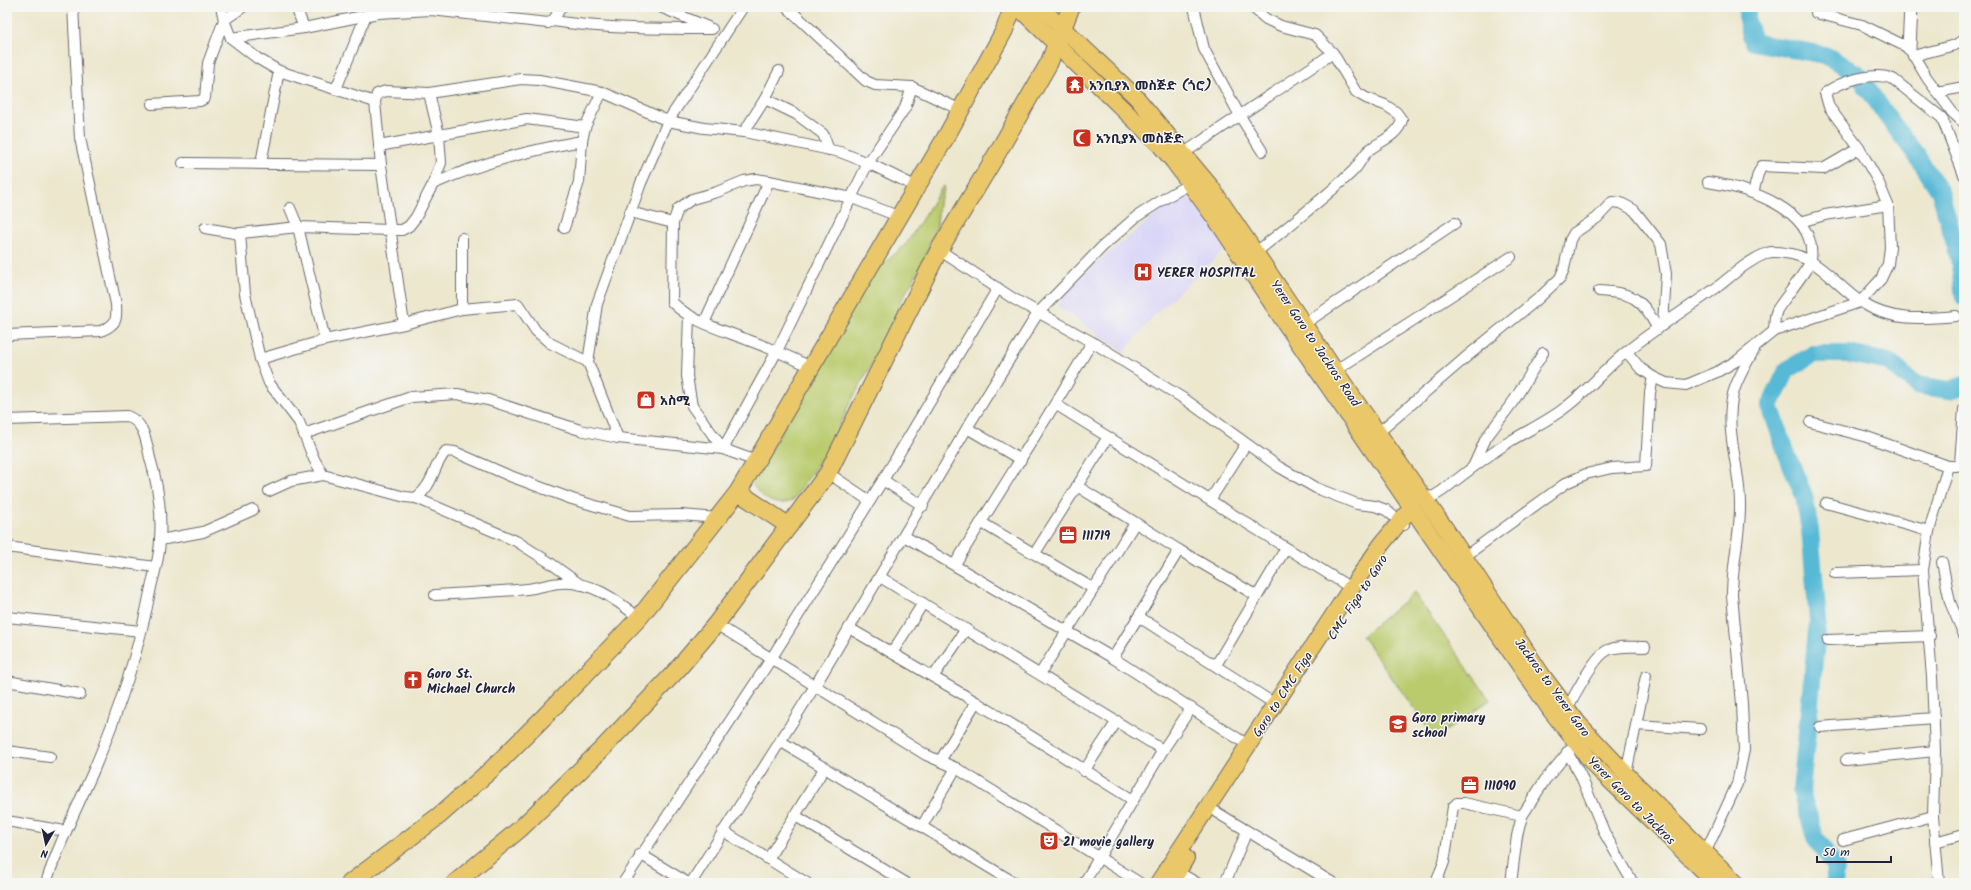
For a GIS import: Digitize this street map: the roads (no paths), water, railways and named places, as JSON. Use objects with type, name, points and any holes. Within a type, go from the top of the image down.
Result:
[{"type":"highway","points":[[350,883],[440,815],[493,768],[594,666],[639,618],[738,492],[900,217],[961,110],[1004,32],[1013,7]]},
{"type":"highway","points":[[455,883],[521,828],[602,749],[677,670],[716,624],[828,473],[939,250],[1049,63],[1071,7]]},
{"type":"highway","points":[[738,492],[790,526]]},
{"type":"main road","points":[[1018,7],[1159,144],[1190,184],[1423,504]]},
{"type":"main road","name":"Yerer Goro to Jackros Road","points":[[1040,7],[1136,97],[1211,187],[1336,370],[1423,504]]},
{"type":"main road","name":"CMC Figa to Goro","points":[[1175,877],[1389,548],[1403,524],[1423,504]]},
{"type":"main road","name":"Jackros to Yerer Goro","points":[[1423,504],[1464,557],[1520,643],[1567,709],[1588,735],[1736,883]]},
{"type":"main road","name":"Yerer Goro to Jackros","points":[[1423,504],[1551,711],[1571,747],[1594,765],[1716,883]]},
{"type":"main road","name":"Goro to CMC Figa","points":[[1158,883],[1351,588],[1403,524]]},
{"type":"street","points":[[7,335],[101,331],[111,327],[117,318],[116,304],[80,138],[74,7]]},
{"type":"street","points":[[221,7],[224,20],[232,38],[257,58],[279,71],[375,102]]},
{"type":"street","points":[[152,104],[200,101],[205,98],[208,64],[224,20],[243,7]]},
{"type":"street","points":[[296,7],[304,28]]},
{"type":"street","points":[[553,20],[561,7]]},
{"type":"street","points":[[660,7],[724,34]]},
{"type":"street","points":[[618,438],[588,362],[597,304],[640,183],[668,121],[743,7]]},
{"type":"street","points":[[787,7],[866,81],[875,85],[912,87],[961,110]]},
{"type":"street","points":[[1194,7],[1204,49],[1240,116],[1262,151]]},
{"type":"street","points":[[1252,7],[1266,19],[1281,26],[1315,35],[1333,53],[1356,92],[1366,98],[1386,105],[1396,112],[1402,120],[1400,128],[1390,137],[1367,151],[1354,171],[1255,253]]},
{"type":"street","points":[[1911,7],[1911,52]]},
{"type":"street","points":[[232,38],[304,28],[366,16],[376,10],[429,9],[541,23],[553,20],[592,27],[633,29],[712,29]]},
{"type":"street","points":[[1816,13],[1862,25],[1911,52],[1937,92],[1952,112],[1964,123]]},
{"type":"street","points":[[336,89],[366,16]]},
{"type":"street","points":[[1911,52],[1955,45],[1964,40]]},
{"type":"street","points":[[1184,153],[1333,53]]},
{"type":"street","points":[[261,163],[279,71]]},
{"type":"street","points":[[744,132],[765,98],[779,71]]},
{"type":"street","points":[[1627,352],[1640,368],[1653,377],[1666,383],[1686,385],[1717,372],[1738,360],[1774,331],[1860,302],[1881,280],[1888,264],[1890,232],[1888,205],[1878,181],[1859,148],[1829,107],[1825,93],[1831,88],[1865,76],[1886,76],[1893,79],[1942,118],[1964,175]]},
{"type":"street","points":[[404,324],[392,230],[381,165],[375,102],[377,94],[386,91],[428,93],[521,79],[539,80],[602,92],[668,121],[704,128],[744,132],[829,150],[868,163],[917,187]]},
{"type":"street","points":[[723,448],[777,352],[868,163],[905,108],[912,87]]},
{"type":"street","points":[[1937,92],[1964,87]]},
{"type":"street","points":[[564,228],[579,182],[582,141],[585,127],[602,92]]},
{"type":"street","points":[[205,228],[240,234],[298,227],[402,230],[409,226],[416,217],[433,184],[440,163],[439,135],[428,93]]},
{"type":"street","points":[[765,98],[796,114],[823,134],[829,150]]},
{"type":"street","points":[[1942,118],[1952,112]]},
{"type":"street","points":[[379,146],[527,119],[585,127]]},
{"type":"street","points":[[433,184],[469,168],[545,148],[582,141]]},
{"type":"street","points":[[1753,193],[1758,174],[1762,166],[1823,169],[1859,148]]},
{"type":"street","points":[[183,163],[381,165]]},
{"type":"street","points":[[811,367],[704,323],[689,315],[672,302],[673,223],[678,210],[692,199],[756,178],[852,198],[900,217]]},
{"type":"street","points":[[704,323],[769,181]]},
{"type":"street","points":[[1708,182],[1738,188],[1782,206],[1800,222],[1810,243],[1812,261],[1777,310],[1774,331]]},
{"type":"street","points":[[640,854],[690,883],[815,686],[923,506],[967,428],[1038,313],[1102,246],[1136,217],[1190,184]]},
{"type":"street","points":[[1378,434],[1465,358],[1540,298],[1562,274],[1567,261],[1570,240],[1574,233],[1598,218],[1612,202],[1621,203],[1634,210],[1661,244],[1666,274],[1660,327]]},
{"type":"street","points":[[1800,222],[1825,215],[1888,205]]},
{"type":"street","points":[[290,208],[298,227],[325,340]]},
{"type":"street","points":[[630,212],[673,223]]},
{"type":"street","points":[[1304,324],[1455,223]]},
{"type":"street","points":[[240,234],[245,294],[260,359],[269,383],[299,422],[323,475]]},
{"type":"street","points":[[462,238],[462,309]]},
{"type":"street","points":[[939,250],[1038,313],[1092,342],[1186,400],[1279,467],[1316,488],[1357,504],[1375,506],[1386,510],[1403,524]]},
{"type":"street","points":[[1423,504],[1512,441],[1562,411],[1583,394],[1592,383],[1627,352],[1719,286],[1742,266],[1769,252],[1796,254],[1812,261],[1860,302],[1886,314],[1900,318],[1917,320],[1956,316]]},
{"type":"street","points":[[1336,370],[1512,257]]},
{"type":"street","points":[[623,883],[640,854],[771,659],[883,480],[998,288]]},
{"type":"street","points":[[1599,291],[1620,292],[1632,296],[1649,312],[1660,327]]},
{"type":"street","points":[[260,359],[325,340],[404,324],[462,309],[518,304],[536,331],[550,343],[588,362]]},
{"type":"street","points":[[689,315],[687,376],[692,406],[723,448]]},
{"type":"street","points":[[955,564],[1021,460],[1092,342]]},
{"type":"street","points":[[1710,856],[1737,784],[1744,750],[1742,704],[1732,595],[1732,581],[1740,517],[1740,497],[1733,445],[1731,410],[1733,394],[1756,344]]},
{"type":"street","points":[[1472,468],[1486,438],[1515,399],[1543,353]]},
{"type":"street","points":[[1464,557],[1566,483],[1586,474],[1612,468],[1646,466],[1650,393],[1653,377]]},
{"type":"street","points":[[304,434],[411,397],[457,394],[488,400],[580,430],[618,438],[723,448],[756,461]]},
{"type":"street","points":[[1055,404],[1351,588]]},
{"type":"street","points":[[1810,422],[1864,436],[1948,466],[1957,466],[1960,463],[1964,409]]},
{"type":"street","points":[[7,420],[127,416],[136,420],[142,428],[156,477],[160,508],[160,540],[156,567],[141,631],[118,706],[92,773],[65,831],[46,883]]},
{"type":"street","points":[[967,428],[1021,460]]},
{"type":"street","points":[[1035,553],[1108,437]]},
{"type":"street","points":[[1210,500],[1246,444]]},
{"type":"street","points":[[416,498],[424,491],[434,476],[440,458],[446,451],[454,452],[510,476],[572,499],[630,516],[681,515],[718,518]]},
{"type":"street","points":[[1939,883],[1933,816],[1935,751],[1930,636],[1923,570],[1929,531],[1948,466]]},
{"type":"street","points":[[828,473],[870,501]]},
{"type":"street","points":[[269,491],[291,481],[323,475],[405,497],[416,498],[516,541],[581,585]]},
{"type":"street","points":[[883,480],[923,506]]},
{"type":"street","points":[[1077,486],[1179,550],[1257,596]]},
{"type":"street","points":[[1826,503],[1929,531]]},
{"type":"street","points":[[160,540],[203,532],[253,510]]},
{"type":"street","points":[[982,522],[1094,588]]},
{"type":"street","points":[[1040,674],[1068,632],[1135,523]]},
{"type":"street","points":[[904,536],[955,564],[1113,658],[1248,745]]},
{"type":"street","points":[[7,547],[156,567]]},
{"type":"street","points":[[1216,664],[1286,548]]},
{"type":"street","points":[[1113,658],[1179,550]]},
{"type":"street","points":[[1942,562],[1950,602],[1964,634]]},
{"type":"street","points":[[1835,573],[1923,570]]},
{"type":"street","points":[[880,577],[1162,750]]},
{"type":"street","points":[[435,595],[528,589],[560,583],[581,585],[602,592],[618,600],[639,618]]},
{"type":"street","points":[[892,653],[923,603]]},
{"type":"street","points":[[7,617],[141,631]]},
{"type":"street","points":[[1139,617],[1216,664],[1275,704]]},
{"type":"street","points":[[716,624],[926,755],[956,768],[1140,883]]},
{"type":"street","points":[[849,628],[976,702],[1084,771],[1133,800]]},
{"type":"street","points":[[933,677],[966,629]]},
{"type":"street","points":[[1828,640],[1930,636]]},
{"type":"street","points":[[1567,709],[1598,658],[1606,650],[1621,647],[1645,648]]},
{"type":"street","points":[[1626,774],[1646,676]]},
{"type":"street","points":[[7,681],[80,694]]},
{"type":"street","points":[[940,761],[976,702]]},
{"type":"street","points":[[1084,883],[1162,750],[1191,708]]},
{"type":"street","points":[[1820,727],[1934,718]]},
{"type":"street","points":[[1084,771],[1116,721]]},
{"type":"street","points":[[1636,725],[1700,729]]},
{"type":"street","points":[[780,741],[1015,883]]},
{"type":"street","points":[[1511,883],[1517,836],[1522,816],[1545,780],[1571,747]]},
{"type":"street","points":[[1571,747],[1580,774],[1605,834],[1633,883]]},
{"type":"street","points":[[7,751],[50,757]]},
{"type":"street","points":[[1846,760],[1935,751]]},
{"type":"street","points":[[768,859],[825,767]]},
{"type":"street","points":[[922,826],[956,768]]},
{"type":"street","points":[[1436,883],[1444,862],[1453,807],[1457,803],[1464,803],[1522,816]]},
{"type":"street","points":[[1216,812],[1333,883]]},
{"type":"street","points":[[794,815],[906,883]]},
{"type":"street","points":[[1843,840],[1933,816]]},
{"type":"street","points":[[7,821],[65,831]]},
{"type":"street","points":[[723,831],[807,883]]},
{"type":"street","points":[[1225,883],[1247,831]]},
{"type":"street","points":[[1935,842],[1964,834]]},
{"type":"street","points":[[1624,883],[1627,872]]},
{"type":"street","points":[[1175,877],[1197,883]]},
{"type":"waterway","points":[[1747,7],[1747,20],[1753,42],[1825,55],[1858,74],[1886,115],[1917,156],[1940,192],[1959,258],[1964,297]]},
{"type":"waterway","points":[[1834,883],[1836,868],[1815,837],[1801,791],[1818,621],[1810,530],[1804,496],[1786,452],[1770,406],[1787,370],[1814,354],[1849,354],[1889,362],[1916,385],[1949,390],[1964,385]]},
{"type":"place","name":"አንቢያእ መስጅድ (ጎሮ)","points":[[1075,85]]},
{"type":"place","name":"አንቢያእ መስጅድ","points":[[1082,138]]},
{"type":"place","name":"YERER HOSPITAL","points":[[1143,272]]},
{"type":"place","name":"አስሚ","points":[[646,400]]},
{"type":"place","name":"111719","points":[[1068,535]]},
{"type":"place","name":"Goro St. Michael Church","points":[[413,680]]},
{"type":"place","name":"Goro primary school","points":[[1398,724]]},
{"type":"place","name":"111090","points":[[1470,785]]},
{"type":"place","name":"21 movie gallery","points":[[1049,841]]}]
